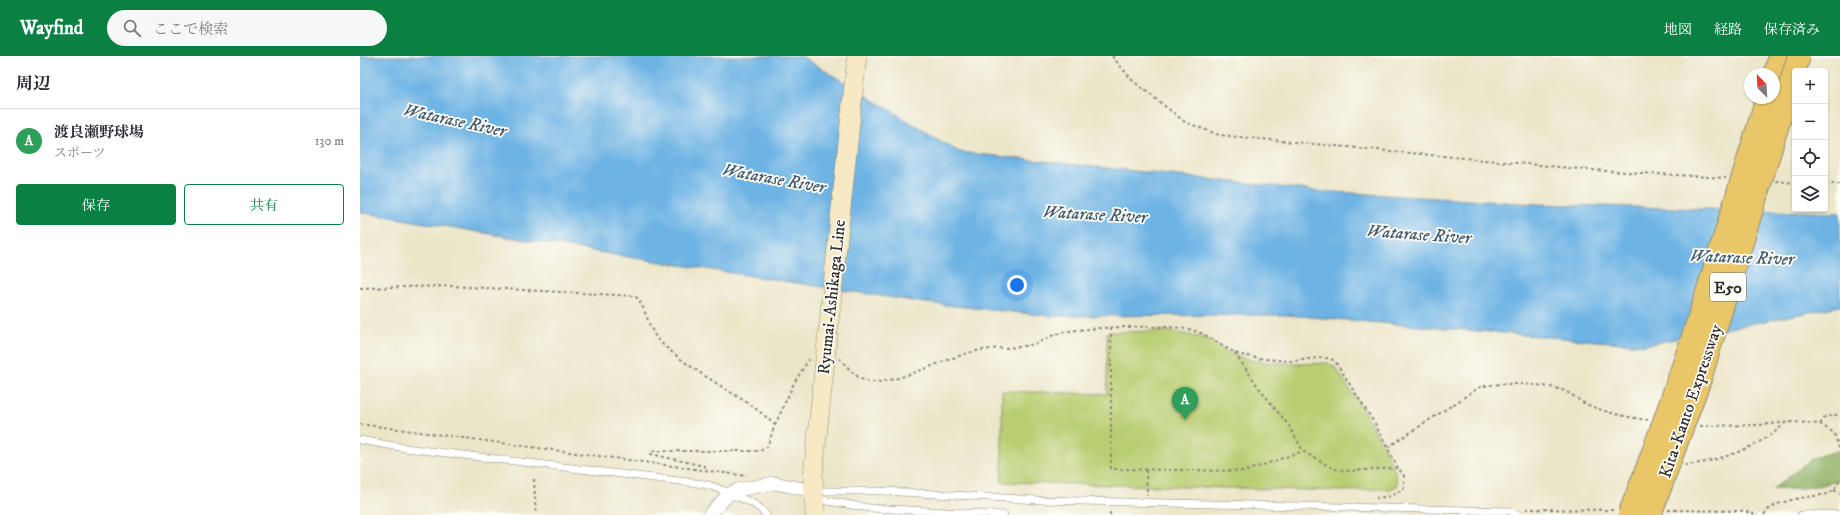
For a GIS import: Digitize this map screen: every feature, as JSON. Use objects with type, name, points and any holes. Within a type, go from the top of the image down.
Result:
[{"type":"highway","points":[[1777,68],[1780,56]]},
{"type":"highway","name":"Kita-Kanto Expressway","points":[[1650,515],[1700,379],[1799,56]]},
{"type":"highway","name":"Kita-Kanto Expressway","points":[[1629,515],[1660,436],[1765,104]]},
{"type":"main road","name":"Ryumai-Ashikaga Line","points":[[815,515],[813,483],[856,56]]},
{"type":"street","points":[[709,515],[729,494],[738,490],[774,483],[813,483]]},
{"type":"lane","points":[[360,440],[405,448],[704,484],[716,487],[729,494],[751,501],[766,515]]},
{"type":"lane","points":[[813,483],[822,500],[852,506],[1004,515]]},
{"type":"lane","points":[[813,483],[882,491],[1039,500],[1511,511],[1519,515]]},
{"type":"lane","points":[[1801,515],[1840,514]]},
{"type":"path","points":[[1112,56],[1133,81],[1186,122],[1219,135],[1591,170],[1732,179]]},
{"type":"path","points":[[1771,181],[1792,183]]},
{"type":"path","points":[[1828,184],[1840,184]]},
{"type":"path","points":[[360,288],[450,286],[636,296],[639,299],[649,326],[660,342],[713,381],[762,412],[775,425]]},
{"type":"path","points":[[837,356],[859,377],[867,382],[876,382],[903,376],[940,362],[986,348],[1020,347],[1035,344],[1060,332],[1111,328],[1169,327],[1191,329],[1211,336],[1235,353],[1246,356],[1291,361],[1328,358],[1335,362],[1388,447],[1398,468],[1404,476],[1404,488],[1392,496],[1375,498]]},
{"type":"path","points":[[1111,328],[1111,469],[1246,471],[1303,451]]},
{"type":"path","points":[[1235,353],[1251,378],[1289,426],[1303,451],[1334,469],[1346,471],[1398,468]]},
{"type":"path","points":[[704,470],[704,466],[651,454],[652,451],[760,451],[767,447],[794,383],[811,357]]},
{"type":"path","points":[[1388,447],[1480,387],[1492,384],[1539,386],[1563,390],[1584,403],[1617,416],[1654,421]]},
{"type":"path","points":[[1820,424],[1825,417],[1840,414]]},
{"type":"path","points":[[1679,465],[1694,464],[1739,450],[1776,432],[1785,423]]},
{"type":"path","points":[[1697,425],[1758,425],[1785,423],[1820,424],[1834,433],[1840,451]]},
{"type":"path","points":[[360,424],[753,476],[774,483]]},
{"type":"path","points":[[1146,470],[1147,487]]},
{"type":"path","points":[[534,479],[536,515]]},
{"type":"path","points":[[1764,515],[1768,509],[1777,504],[1828,494],[1834,490],[1840,479]]},
{"type":"path","points":[[1834,490],[1840,494]]},
{"type":"green space","points":[[1167,331],[1206,338],[1228,353],[1254,361],[1295,364],[1327,363],[1334,366],[1361,407],[1383,445],[1391,462],[1396,477],[1397,486],[1390,489],[1344,491],[1002,482],[1002,391],[1107,394],[1107,332]]},
{"type":"green space","points":[[1840,450],[1840,480],[1807,488],[1773,489],[1813,458]]},
{"type":"water","name":"Watarase River","points":[[360,56],[801,56],[959,152],[1317,191],[1536,204],[1840,213],[1840,306],[1645,345],[1287,315],[1052,316],[926,303],[622,256],[360,212]]},
{"type":"place","name":"渡良瀬野球場","points":[[1185,420]]}]
